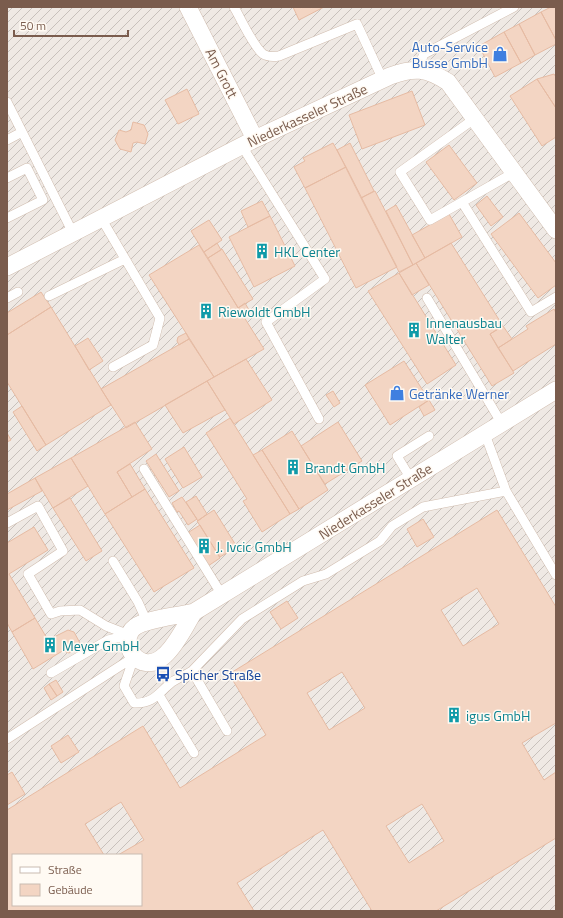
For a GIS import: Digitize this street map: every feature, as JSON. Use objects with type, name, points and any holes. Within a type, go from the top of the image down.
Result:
[{"type":"street","name":"Am Grott","points":[[188,7],[248,143]]},
{"type":"street","name":"Niederkasseler Straße","points":[[7,267],[248,143],[383,80],[404,71],[417,69]]},
{"type":"street","points":[[417,69],[437,75],[448,82],[556,230]]},
{"type":"street","name":"Niederkasseler Straße","points":[[129,635],[135,627],[147,622],[194,612],[556,390]]},
{"type":"street","name":"Niederkasseler Straße","points":[[134,657],[147,664],[153,663],[164,657],[194,612]]},
{"type":"street","points":[[129,635],[129,646],[134,657]]},
{"type":"lane","points":[[234,7],[258,49],[264,55],[272,57],[279,56],[357,24],[383,80]]},
{"type":"lane","points":[[417,69],[424,54],[514,7]]},
{"type":"lane","points":[[7,102],[73,233]]},
{"type":"lane","points":[[474,119],[400,172],[430,220],[513,173]]},
{"type":"lane","points":[[7,140],[22,132]]},
{"type":"lane","points":[[248,143],[325,279],[266,322],[319,419]]},
{"type":"lane","points":[[7,178],[26,168],[43,200],[7,218]]},
{"type":"lane","points":[[462,202],[531,312],[556,297]]},
{"type":"lane","points":[[101,218],[160,318],[153,345],[114,367]]},
{"type":"lane","points":[[49,296],[125,259]]},
{"type":"lane","points":[[7,298],[18,292]]},
{"type":"lane","points":[[427,298],[502,424]]},
{"type":"lane","points":[[485,434],[506,492],[556,575]]},
{"type":"lane","points":[[411,479],[397,456],[429,436]]},
{"type":"lane","points":[[144,469],[222,595]]},
{"type":"lane","points":[[134,657],[124,686],[134,703],[142,703],[159,695],[172,682],[192,671],[242,619],[303,581],[326,574],[380,541],[392,526],[423,507],[506,492]]},
{"type":"lane","points":[[7,523],[38,506],[63,551],[28,574],[51,614],[60,611],[80,610],[106,626],[129,635]]},
{"type":"lane","points":[[113,561],[138,602],[147,622]]},
{"type":"lane","points":[[50,673],[108,640],[129,635]]},
{"type":"lane","points":[[7,739],[134,657]]},
{"type":"lane","points":[[192,671],[228,731]]},
{"type":"lane","points":[[159,695],[194,753]]},
{"type":"shaded area","points":[[7,7],[556,7],[556,911],[7,911]]},
{"type":"building","points":[[293,7],[324,7],[299,20]]},
{"type":"building","points":[[551,7],[556,7],[556,40],[541,12]]},
{"type":"building","points":[[541,12],[556,40],[556,44],[535,55],[519,24]]},
{"type":"building","points":[[519,24],[535,55],[521,63],[504,32]]},
{"type":"building","name":"Auto-Service Busse GmbH","points":[[504,32],[521,63],[495,77],[479,46]]},
{"type":"building","points":[[554,74],[556,77],[556,108],[537,79]]},
{"type":"building","points":[[537,79],[556,108],[556,137],[542,146],[510,96]]},
{"type":"building","points":[[187,89],[199,114],[178,124],[165,100]]},
{"type":"building","points":[[412,91],[425,125],[362,149],[349,115]]},
{"type":"building","points":[[133,122],[144,125],[148,134],[145,144],[137,142],[133,143],[131,152],[120,149],[115,140],[119,130],[126,132],[131,130]]},
{"type":"building","points":[[333,143],[346,167],[305,188],[294,167],[305,161],[303,158]]},
{"type":"building","points":[[350,143],[374,191],[361,198],[337,150]]},
{"type":"building","points":[[449,145],[477,183],[454,200],[426,162]]},
{"type":"building","points":[[346,167],[397,267],[356,288],[305,188]]},
{"type":"building","points":[[375,191],[413,265],[399,272],[361,198]]},
{"type":"building","points":[[487,196],[503,217],[491,226],[476,205]]},
{"type":"building","points":[[262,201],[270,216],[248,227],[241,211]]},
{"type":"building","points":[[396,205],[425,258],[413,265],[386,211]]},
{"type":"building","points":[[519,213],[556,263],[556,285],[538,298],[491,234]]},
{"type":"building","points":[[449,214],[462,237],[425,258],[412,235]]},
{"type":"building","name":"HKL Center","points":[[270,216],[295,266],[254,287],[229,237]]},
{"type":"building","points":[[209,220],[222,240],[204,252],[191,231]]},
{"type":"building","points":[[217,243],[221,250],[208,258],[204,252]]},
{"type":"building","points":[[451,243],[503,326],[490,334],[514,373],[492,386],[416,263]]},
{"type":"building","name":"Riewoldt GmbH","points":[[199,245],[264,349],[214,377],[149,275]]},
{"type":"building","points":[[222,249],[253,299],[238,308],[208,258]]},
{"type":"building","points":[[416,263],[429,285],[412,295],[399,273]]},
{"type":"building","name":"Innenausbau Walter","points":[[399,273],[456,365],[427,384],[368,291]]},
{"type":"building","points":[[41,292],[51,307],[7,335],[7,313]]},
{"type":"building","points":[[245,303],[249,310],[242,314],[238,308]]},
{"type":"building","points":[[51,307],[111,405],[46,445],[7,382],[7,335]]},
{"type":"building","points":[[554,309],[556,313],[556,344],[513,371],[498,348],[528,329],[526,326]]},
{"type":"building","points":[[503,326],[512,339],[498,348],[490,334]]},
{"type":"building","points":[[186,333],[189,339],[179,345],[177,341],[178,337]]},
{"type":"building","points":[[88,338],[103,361],[89,370],[75,346]]},
{"type":"building","points":[[189,339],[214,377],[126,428],[101,389]]},
{"type":"building","points":[[246,359],[272,400],[234,424],[207,381]]},
{"type":"building","name":"Getränke Werner","points":[[404,361],[429,400],[390,425],[365,385]]},
{"type":"building","points":[[207,381],[225,410],[183,433],[165,405]]},
{"type":"building","points":[[333,391],[340,403],[334,407],[326,395]]},
{"type":"building","points":[[429,400],[435,410],[424,416],[419,407]]},
{"type":"building","points":[[22,406],[46,445],[37,451],[13,412]]},
{"type":"building","points":[[230,418],[290,514],[262,532],[243,501],[247,499],[206,433]]},
{"type":"building","points":[[135,422],[152,449],[117,472],[132,497],[105,514],[71,458]]},
{"type":"building","points":[[338,422],[362,461],[325,484],[301,446]]},
{"type":"building","name":"Brandt GmbH","points":[[292,431],[328,490],[299,509],[262,450]]},
{"type":"building","points":[[7,433],[11,440],[7,442]]},
{"type":"building","points":[[184,447],[202,477],[183,488],[165,459]]},
{"type":"building","points":[[262,450],[299,509],[290,514],[253,455]]},
{"type":"building","points":[[156,454],[179,491],[169,497],[146,461]]},
{"type":"building","points":[[71,458],[88,486],[53,508],[35,478]]},
{"type":"building","points":[[130,464],[145,489],[132,497],[117,472]]},
{"type":"building","points":[[35,478],[42,491],[7,510],[7,494]]},
{"type":"building","points":[[145,489],[194,568],[154,592],[105,514]]},
{"type":"building","points":[[196,496],[207,514],[198,521],[186,502]]},
{"type":"building","points":[[182,497],[197,519],[188,525],[179,511],[177,512],[172,503]]},
{"type":"building","points":[[70,498],[102,551],[86,561],[53,508]]},
{"type":"building","points":[[214,510],[237,547],[220,557],[197,521]]},
{"type":"building","name":"igus GmbH","points":[[497,510],[556,607],[556,723],[522,743],[544,780],[556,772],[556,838],[436,911],[372,911],[323,830],[237,883],[254,911],[7,911],[7,810],[143,726],[180,788],[266,735],[229,674]],"holes":[[[477,588],[499,624],[463,646],[441,610]],[[342,672],[365,708],[329,730],[307,693]],[[422,804],[444,841],[409,863],[386,826]]]},
{"type":"building","points":[[423,519],[434,537],[417,547],[407,529]]},
{"type":"building","name":"J. Ivcic GmbH","points":[[200,525],[220,558],[208,566],[189,532]]},
{"type":"building","points":[[34,527],[48,550],[9,574],[35,618],[12,632],[7,623],[7,543]]},
{"type":"building","points":[[287,601],[298,618],[281,629],[270,612]]},
{"type":"building","name":"Meyer GmbH","points":[[35,618],[48,640],[68,630],[74,632],[80,643],[79,647],[69,653],[64,650],[33,669],[12,632]]},
{"type":"building","points":[[56,680],[63,692],[57,696],[49,684]]},
{"type":"building","points":[[49,684],[57,696],[51,700],[44,688]]},
{"type":"building","points":[[68,735],[79,752],[61,763],[51,746]]},
{"type":"building","points":[[12,772],[25,794],[7,805],[7,775]]},
{"type":"place","name":"Auto-Service Busse GmbH","points":[[500,54]]},
{"type":"place","name":"HKL Center","points":[[262,251]]},
{"type":"place","name":"Riewoldt GmbH","points":[[206,311]]},
{"type":"place","name":"Innenausbau Walter","points":[[414,330]]},
{"type":"place","name":"Getränke Werner","points":[[397,393]]},
{"type":"place","name":"Brandt GmbH","points":[[293,467]]},
{"type":"place","name":"J. Ivcic GmbH","points":[[204,546]]},
{"type":"place","name":"Meyer GmbH","points":[[50,645]]},
{"type":"place","name":"Spicher Straße","points":[[163,674]]},
{"type":"place","name":"igus GmbH","points":[[454,715]]}]
